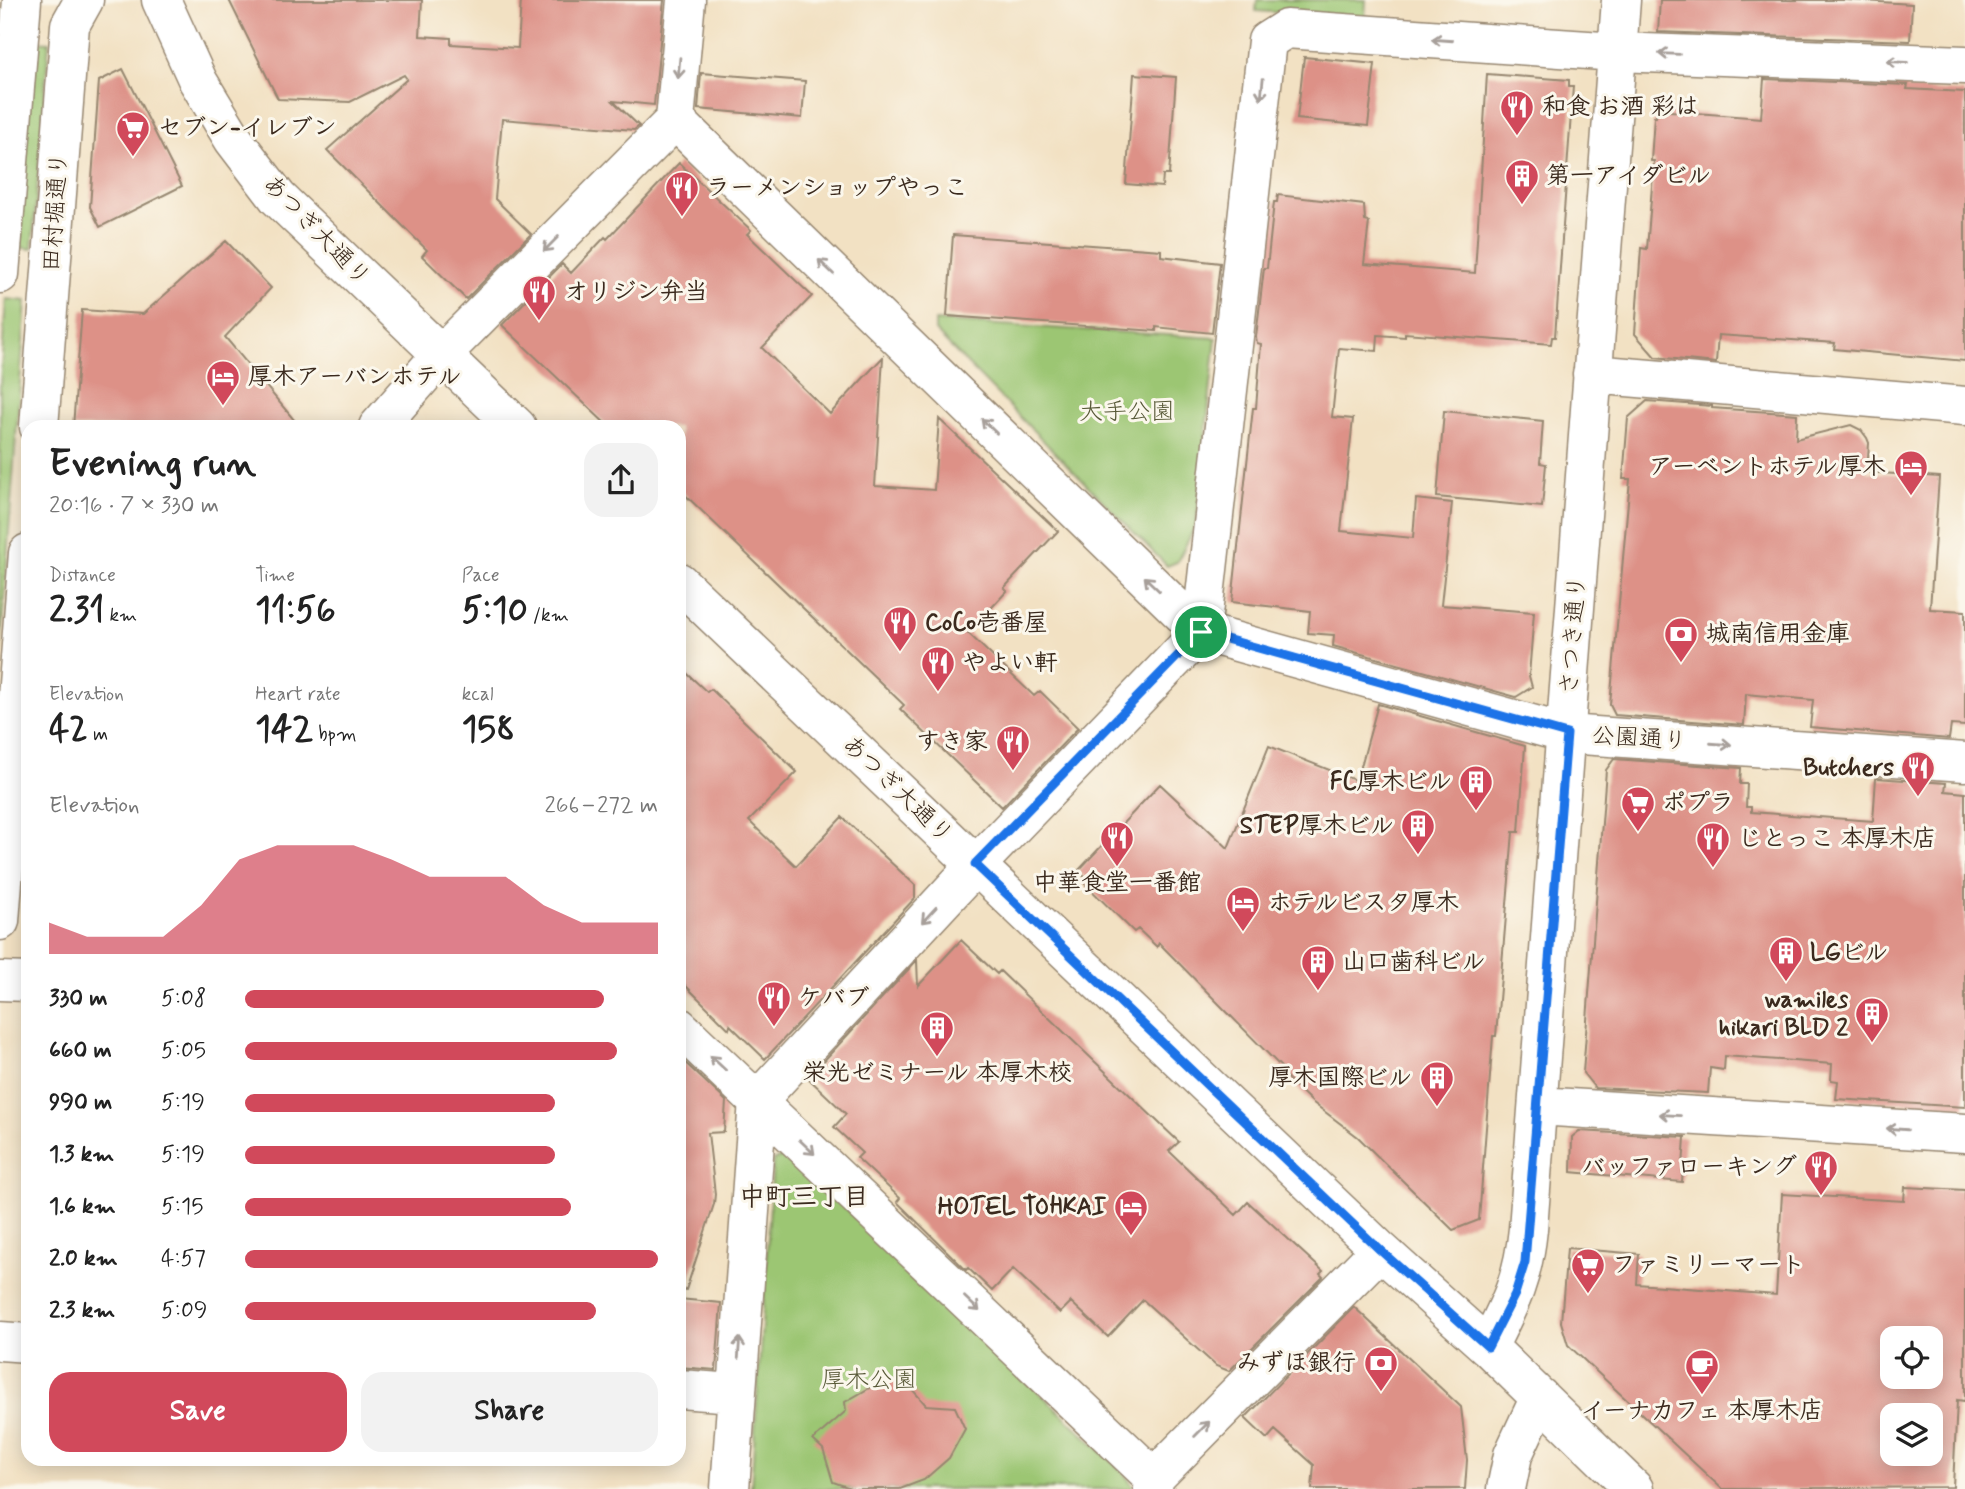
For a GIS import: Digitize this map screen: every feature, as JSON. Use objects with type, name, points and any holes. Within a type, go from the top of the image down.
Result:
[{"type":"street","points":[[22,0],[0,274],[51,276]]},
{"type":"street","name":"田村堀通り","points":[[39,420],[70,25],[84,0]]},
{"type":"street","name":"あつぎ大通り","points":[[161,0],[198,80],[233,139],[278,198],[510,420]]},
{"type":"street","points":[[384,420],[441,355],[675,120],[686,0]]},
{"type":"street","name":"さつき通り","points":[[1488,1347],[1515,1294],[1525,1262],[1621,0]]},
{"type":"street","points":[[730,1489],[758,1100],[975,864],[1201,632],[1267,41],[1286,29],[1617,52],[1965,65]]},
{"type":"street","points":[[675,120],[1201,632]]},
{"type":"street","points":[[1592,373],[1965,406]]},
{"type":"street","name":"あつぎ大通り","points":[[686,589],[1380,1250],[1488,1347],[1634,1489]]},
{"type":"street","name":"公園通り","points":[[1201,632],[1567,734],[1965,762]]},
{"type":"street","points":[[0,921],[21,653]]},
{"type":"street","points":[[0,981],[21,982]]},
{"type":"street","points":[[686,1033],[1154,1483],[1380,1250]]},
{"type":"street","points":[[1538,1106],[1965,1133]]},
{"type":"street","points":[[0,1340],[21,1342]]},
{"type":"street","points":[[686,1390],[735,1393]]},
{"type":"street","points":[[1506,1489],[1513,1455],[1540,1397]]},
{"type":"green space","points":[[1257,0],[1366,0],[1365,18],[1256,11]]},
{"type":"green space","points":[[33,41],[49,42],[32,249],[17,247]]},
{"type":"green space","points":[[6,299],[26,301],[0,654],[0,385]]},
{"type":"green space","name":"大手公園","points":[[935,321],[1216,338],[1196,525],[1177,562],[1167,566],[935,331]]},
{"type":"green space","name":"厚木公園","points":[[789,1154],[1123,1472],[1135,1489],[751,1489],[773,1161]]},
{"type":"building","points":[[229,0],[422,0],[420,36],[451,38],[451,44],[518,48],[521,0],[664,0],[654,105],[613,101],[639,126],[634,130],[502,119],[495,199],[531,234],[466,299],[422,256],[427,250],[327,150],[407,79],[404,75],[350,102],[278,99]]},
{"type":"building","points":[[1660,0],[1847,0],[1912,4],[1910,41],[1658,32]]},
{"type":"building","points":[[1304,57],[1375,64],[1368,126],[1297,119]]},
{"type":"building","points":[[123,69],[182,186],[100,227],[90,207],[99,81]]},
{"type":"building","points":[[701,73],[805,81],[802,118],[698,109]]},
{"type":"building","points":[[1134,74],[1176,77],[1169,175],[1163,175],[1162,187],[1126,184]]},
{"type":"building","points":[[1487,74],[1569,80],[1569,86],[1573,86],[1555,337],[1552,337],[1551,344],[1405,333],[1405,337],[1378,335],[1377,351],[1339,348],[1332,417],[1353,419],[1341,531],[1413,538],[1416,499],[1452,503],[1441,605],[1534,612],[1529,676],[1532,687],[1516,697],[1333,646],[1334,635],[1308,633],[1310,611],[1232,602],[1253,408],[1256,408],[1261,344],[1257,343],[1256,337],[1274,202],[1277,202],[1278,195],[1364,205],[1365,221],[1369,222],[1364,264],[1475,273]]},
{"type":"building","points":[[1764,79],[1908,85],[1907,89],[1965,92],[1965,361],[1834,349],[1835,343],[1718,335],[1716,363],[1655,357],[1635,334],[1641,248],[1647,249],[1654,161],[1651,161],[1654,117],[1657,110],[1761,118]]},
{"type":"building","points":[[679,163],[751,230],[747,234],[812,296],[762,348],[830,414],[883,357],[875,486],[934,490],[939,419],[1058,531],[1004,588],[1007,591],[968,633],[1034,696],[1040,691],[1078,728],[1002,807],[900,709],[904,705],[686,496],[686,420],[602,420],[502,325],[562,264],[571,273],[605,237],[607,239]]},
{"type":"building","points":[[953,235],[1161,250],[1161,256],[1220,263],[1212,333],[1156,327],[1156,331],[947,316]]},
{"type":"building","points":[[226,241],[271,288],[225,337],[294,420],[74,420],[82,310],[143,314]]},
{"type":"building","points":[[1647,401],[1797,414],[1796,439],[1851,425],[1861,430],[1869,443],[1867,472],[1939,477],[1930,609],[1965,611],[1965,726],[1951,725],[1949,739],[1810,727],[1813,700],[1746,694],[1744,725],[1615,715],[1610,705],[1630,479],[1623,479],[1628,418]]},
{"type":"building","points":[[1444,411],[1543,421],[1540,463],[1546,464],[1542,507],[1437,497]]},
{"type":"building","points":[[686,672],[707,692],[711,689],[797,772],[749,821],[796,866],[842,817],[915,885],[915,898],[765,1059],[730,1025],[729,1029],[686,986]]},
{"type":"building","points":[[1378,704],[1525,746],[1519,832],[1513,832],[1496,1036],[1493,1036],[1479,1220],[1453,1230],[1358,1137],[1312,1102],[1284,1075],[1286,1072],[1159,943],[1157,947],[1138,929],[1134,932],[1083,882],[1086,878],[1078,871],[1160,784],[1228,848],[1269,746],[1357,781]]},
{"type":"building","points":[[1614,759],[1741,768],[1740,784],[1747,784],[1746,807],[1751,807],[1751,812],[1873,821],[1876,778],[1946,783],[1945,791],[1965,793],[1965,1107],[1836,1099],[1838,1081],[1831,1080],[1832,1064],[1725,1056],[1724,1070],[1710,1068],[1708,1093],[1595,1088],[1583,1073],[1606,770]]},
{"type":"building","points":[[961,940],[997,974],[1000,971],[1179,1142],[1169,1151],[1236,1215],[1248,1202],[1323,1271],[1320,1274],[1323,1277],[1229,1371],[1216,1366],[1143,1300],[1108,1337],[1071,1302],[1060,1313],[1013,1269],[992,1291],[968,1268],[966,1270],[897,1202],[900,1198],[857,1158],[862,1153],[834,1127],[846,1114],[808,1078],[917,960],[918,986]]},
{"type":"building","points":[[686,1064],[726,1101],[724,1132],[708,1133],[714,1204],[686,1290]]},
{"type":"building","points":[[1579,1131],[1685,1137],[1682,1182],[1571,1172],[1572,1137]]},
{"type":"building","points":[[1905,1187],[1965,1190],[1965,1401],[1957,1400],[1953,1487],[1722,1489],[1568,1345],[1561,1322],[1567,1248],[1639,1254],[1637,1284],[1776,1295],[1782,1194],[1904,1201]]},
{"type":"building","points":[[686,1300],[721,1303],[716,1370],[686,1368]]},
{"type":"building","points":[[1354,1307],[1461,1407],[1467,1460],[1465,1489],[1312,1489],[1314,1465],[1275,1430],[1267,1439],[1245,1418]]},
{"type":"building","points":[[903,1379],[926,1405],[955,1407],[965,1429],[949,1458],[924,1480],[900,1489],[853,1489],[833,1482],[823,1449],[813,1440],[846,1411],[845,1402],[873,1386]]},
{"type":"place","name":"和食 お酒 彩は","points":[[1517,137]]},
{"type":"place","name":"セブン-イレブン","points":[[133,158]]},
{"type":"place","name":"第一アイダビル","points":[[1522,206]]},
{"type":"place","name":"ラーメンショップやっこ","points":[[682,218]]},
{"type":"place","name":"オリジン弁当","points":[[539,322]]},
{"type":"place","name":"厚木アーバンホテル","points":[[223,407]]},
{"type":"place","name":"アーベントホテル厚木","points":[[1911,497]]},
{"type":"place","name":"CoCo壱番屋","points":[[900,653]]},
{"type":"place","name":"城南信用金庫","points":[[1681,664]]},
{"type":"place","name":"やよい軒","points":[[938,693]]},
{"type":"place","name":"すき家","points":[[1013,772]]},
{"type":"place","name":"Butchers","points":[[1918,798]]},
{"type":"place","name":"FC厚木ビル","points":[[1476,812]]},
{"type":"place","name":"ポプラ","points":[[1638,833]]},
{"type":"place","name":"STEP厚木ビル","points":[[1418,856]]},
{"type":"place","name":"中華食堂一番館","points":[[1117,868]]},
{"type":"place","name":"じとっこ 本厚木店","points":[[1713,869]]},
{"type":"place","name":"ホテルビスタ厚木","points":[[1243,933]]},
{"type":"place","name":"LGビル","points":[[1786,983]]},
{"type":"place","name":"山口歯科ビル","points":[[1318,992]]},
{"type":"place","name":"ケバブ","points":[[774,1028]]},
{"type":"place","name":"wamiles hikari BLD 2","points":[[1872,1044]]},
{"type":"place","name":"栄光ゼミナール 本厚木校","points":[[937,1058]]},
{"type":"place","name":"厚木国際ビル","points":[[1437,1108]]},
{"type":"place","name":"バッファローキング","points":[[1821,1197]]},
{"type":"place","name":"HOTEL TOHKAI","points":[[1131,1237]]},
{"type":"place","name":"ファミリーマート","points":[[1588,1295]]},
{"type":"place","name":"みずほ銀行","points":[[1381,1393]]},
{"type":"place","name":"イーナカフェ 本厚木店","points":[[1702,1396]]},
{"type":"district","name":"中町三丁目","points":[[804,1198]]},
{"type":"route","points":[[1201,632],[1567,734],[1525,1262],[1515,1294],[1488,1347],[1380,1250],[975,864],[1201,632]]}]
